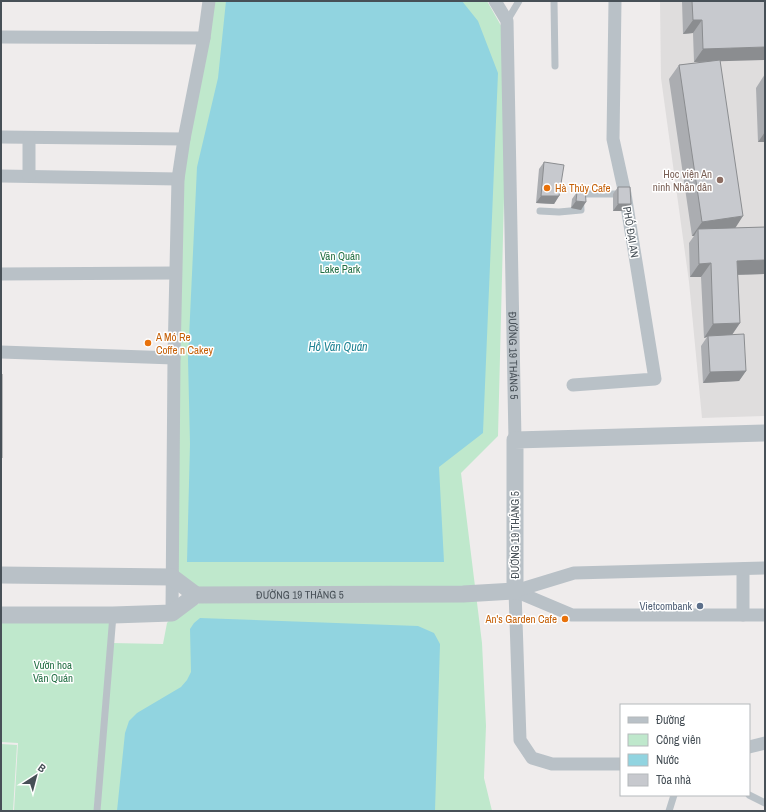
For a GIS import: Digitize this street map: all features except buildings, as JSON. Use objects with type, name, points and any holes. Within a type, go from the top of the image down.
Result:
[{"type":"street","points":[[172,613],[175,273],[178,179],[184,139],[204,38],[209,1]]},
{"type":"street","points":[[495,1],[507,21]]},
{"type":"street","name":"PHỐ ĐẠI AN","points":[[573,385],[655,379],[625,194],[613,139],[615,1]]},
{"type":"street","name":"ĐƯỜNG 19 THÁNG 5","points":[[196,595],[452,594],[515,591],[515,440],[507,21]]},
{"type":"street","points":[[1,37],[204,38]]},
{"type":"street","points":[[1,137],[184,139]]},
{"type":"street","points":[[29,138],[29,176]]},
{"type":"street","points":[[1,176],[178,179]]},
{"type":"street","points":[[1,274],[175,273]]},
{"type":"street","points":[[1,352],[174,358]]},
{"type":"street","points":[[515,440],[765,433]]},
{"type":"street","points":[[515,591],[574,573],[765,568]]},
{"type":"street","points":[[743,569],[743,615]]},
{"type":"street","points":[[1,575],[172,577],[196,595],[172,613],[113,615],[1,615]]},
{"type":"street","points":[[515,591],[572,615],[765,615]]},
{"type":"street","points":[[515,591],[520,740],[532,758],[552,764],[620,764]]},
{"type":"street","points":[[750,747],[765,743]]},
{"type":"lane","points":[[507,21],[519,1]]},
{"type":"lane","points":[[554,1],[555,66]]},
{"type":"lane","points":[[540,211],[559,212],[582,210],[580,194],[625,194]]},
{"type":"lane","points":[[97,811],[113,615]]},
{"type":"lane","points":[[669,811],[674,796]]},
{"type":"lane","points":[[750,796],[765,803]]},
{"type":"shaded area","name":"Học viện An ninh Nhân dân","points":[[660,1],[765,1],[765,416],[702,418],[689,282],[661,78]]},
{"type":"green space","name":"Hồ Văn Quán","points":[[211,1],[487,1],[508,38],[498,436],[461,473],[482,643],[486,726],[484,778],[492,811],[100,811],[111,643],[163,644],[167,623],[181,606],[199,604],[175,573],[184,167]]},
{"type":"green space","name":"Vườn hoa Văn Quán","points":[[110,618],[94,811],[14,811],[18,743],[1,742],[1,619]]},
{"type":"green space","points":[[1,744],[17,745],[13,811],[1,811]]},
{"type":"water","name":"Hồ Văn Quán","points":[[226,1],[462,1],[478,21],[498,73],[483,433],[439,467],[444,562],[187,562],[190,444],[188,359],[197,167],[218,78]]},
{"type":"water","points":[[200,618],[418,626],[434,633],[440,644],[435,811],[117,811],[125,733],[129,721],[137,713],[181,687],[187,680],[191,672],[190,629]]},
{"type":"place","name":"Học viện An ninh Nhân dân","points":[[720,180]]},
{"type":"place","name":"Hà Thủy Cafe","points":[[547,188]]},
{"type":"place","name":"A Mó Re Coffe n Cakey","points":[[148,343]]},
{"type":"place","name":"Vietcombank","points":[[700,606]]},
{"type":"place","name":"An's Garden Cafe","points":[[565,619]]},
{"type":"park label","name":"Văn Quán Lake Park","points":[[340,262]]}]
